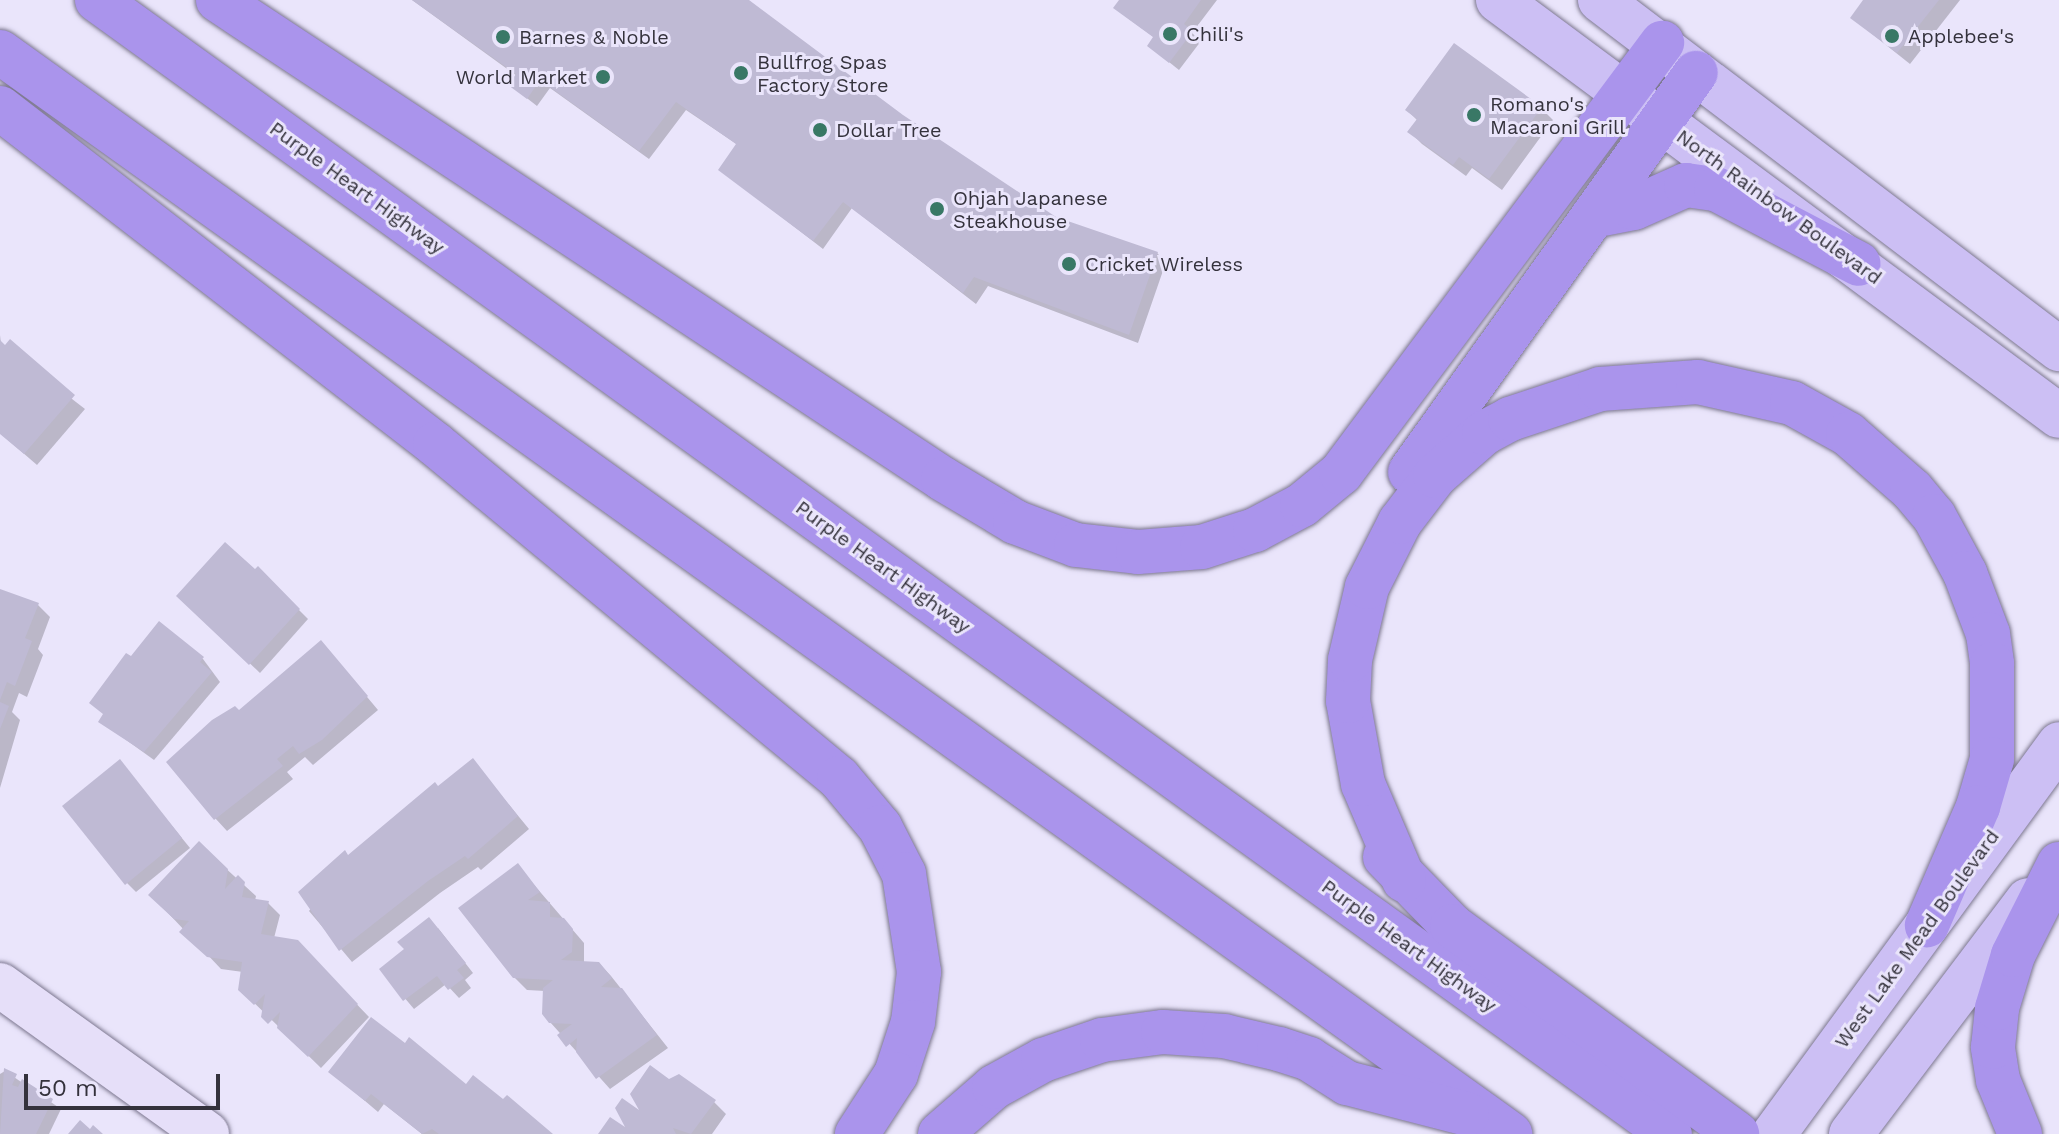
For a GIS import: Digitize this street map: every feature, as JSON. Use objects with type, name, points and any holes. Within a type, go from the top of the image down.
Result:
[{"type":"highway","name":"Purple Heart Highway","points":[[97,0],[1670,1134]]},
{"type":"highway","points":[[218,0],[955,486],[1015,522],[1076,545],[1138,552],[1202,547],[1255,530],[1302,505],[1341,473],[1621,92],[1662,43]]},
{"type":"highway","points":[[0,52],[1501,1127]]},
{"type":"highway","points":[[1696,73],[1385,505],[1351,568],[1334,617],[1328,682],[1340,759],[1371,841],[1404,880],[1452,926],[1737,1134]]},
{"type":"highway","points":[[0,108],[435,444],[839,778],[880,827],[904,874],[919,972],[913,1022],[896,1074],[857,1134]]},
{"type":"highway","points":[[1593,216],[1634,208],[1686,185],[1716,189],[1859,264]]},
{"type":"highway","points":[[1404,880],[1363,784],[1348,701],[1350,660],[1364,598],[1394,532],[1435,476],[1484,433],[1510,419],[1600,389],[1698,382],[1792,403],[1848,434],[1912,490],[1934,516],[1965,573],[1988,634],[1996,697],[1992,759],[1978,807],[1927,925]]},
{"type":"highway","points":[[2020,1134],[1998,1080],[1993,1047],[1997,1008],[2013,955],[2059,862]]},
{"type":"highway","points":[[940,1134],[981,1096],[1043,1060],[1102,1040],[1163,1032],[1224,1036],[1279,1049],[1309,1059],[1347,1083],[1501,1127]]},
{"type":"main road","name":"North Rainbow Boulevard","points":[[1498,0],[1859,264],[2059,416]]},
{"type":"main road","points":[[1600,0],[1662,43],[1696,73],[2059,349]]},
{"type":"main road","name":"West Lake Mead Boulevard","points":[[1785,1119],[2059,744]]},
{"type":"main road","points":[[1851,1134],[2059,862]]},
{"type":"main road","points":[[0,985],[207,1134]]},
{"type":"building","points":[[412,0],[749,0],[903,115],[1056,217],[1158,252],[1129,335],[974,277],[963,293],[843,202],[813,241],[718,170],[736,144],[676,102],[639,151],[540,80],[527,99],[508,85],[516,74]]},
{"type":"building","name":"Chili's","points":[[1119,0],[1201,0],[1184,24],[1193,31],[1169,63],[1147,46],[1153,37],[1113,8]]},
{"type":"building","name":"Applebee's","points":[[1863,0],[1939,0],[1897,53],[1850,18]]},
{"type":"building","name":"Romano's Macaroni Grill","points":[[1454,43],[1542,107],[1489,179],[1459,157],[1453,165],[1407,132],[1417,119],[1405,110]]},
{"type":"building","points":[[10,339],[75,395],[24,454],[0,434],[0,340],[5,345]]},
{"type":"building","points":[[225,542],[255,569],[258,566],[300,609],[249,665],[176,596]]},
{"type":"building","points":[[0,589],[39,603],[25,638],[32,641],[15,686],[7,682],[0,700]]},
{"type":"building","points":[[159,621],[204,657],[200,662],[212,672],[144,752],[98,722],[103,714],[89,703],[126,653],[131,656]]},
{"type":"building","points":[[321,640],[368,696],[322,740],[299,754],[293,746],[277,759],[283,766],[214,820],[166,762],[212,720],[235,706],[239,710]]},
{"type":"building","points":[[0,702],[9,706],[0,729]]},
{"type":"building","points":[[473,758],[518,816],[468,859],[465,856],[428,881],[339,951],[298,892],[345,850],[348,855],[435,782],[438,786]]},
{"type":"building","points":[[120,759],[182,838],[125,885],[62,806]]},
{"type":"building","points":[[199,841],[228,869],[225,889],[238,875],[245,882],[242,897],[269,901],[261,934],[298,940],[358,1004],[308,1057],[277,1028],[280,1012],[268,1024],[261,1017],[265,994],[254,1005],[238,990],[242,962],[207,957],[179,932],[189,921],[174,919],[148,895]]},
{"type":"building","points":[[518,863],[540,892],[528,900],[550,902],[550,917],[564,918],[573,929],[572,952],[561,960],[599,962],[612,978],[601,987],[622,988],[657,1035],[596,1079],[576,1052],[577,1038],[566,1047],[557,1035],[572,1024],[549,1023],[542,1014],[543,988],[553,980],[513,978],[458,908]]},
{"type":"building","points":[[429,917],[466,963],[457,970],[464,978],[448,990],[437,976],[403,1001],[379,969],[404,949],[397,942]]},
{"type":"building","points":[[371,1017],[405,1043],[409,1037],[466,1084],[473,1075],[503,1099],[507,1095],[553,1134],[439,1134],[432,1129],[422,1134],[371,1094],[365,1101],[328,1072]]},
{"type":"building","points":[[650,1065],[669,1079],[679,1074],[716,1100],[691,1134],[673,1128],[676,1134],[598,1134],[610,1117],[625,1127],[615,1108],[622,1098],[639,1110],[630,1094]]},
{"type":"building","points":[[4,1068],[17,1074],[12,1085],[18,1087],[22,1079],[53,1099],[36,1134],[0,1134]]},
{"type":"building","points":[[80,1120],[90,1129],[93,1125],[103,1134],[68,1134]]},
{"type":"place","name":"Chili's","points":[[1170,34]]},
{"type":"place","name":"Applebee's","points":[[1892,36]]},
{"type":"place","name":"Barnes & Noble","points":[[503,37]]},
{"type":"place","name":"Bullfrog Spas Factory Store","points":[[741,73]]},
{"type":"place","name":"World Market","points":[[603,77]]},
{"type":"place","name":"Romano's Macaroni Grill","points":[[1474,115]]},
{"type":"place","name":"Dollar Tree","points":[[820,130]]},
{"type":"place","name":"Ohjah Japanese Steakhouse","points":[[937,209]]},
{"type":"place","name":"Cricket Wireless","points":[[1069,264]]}]
